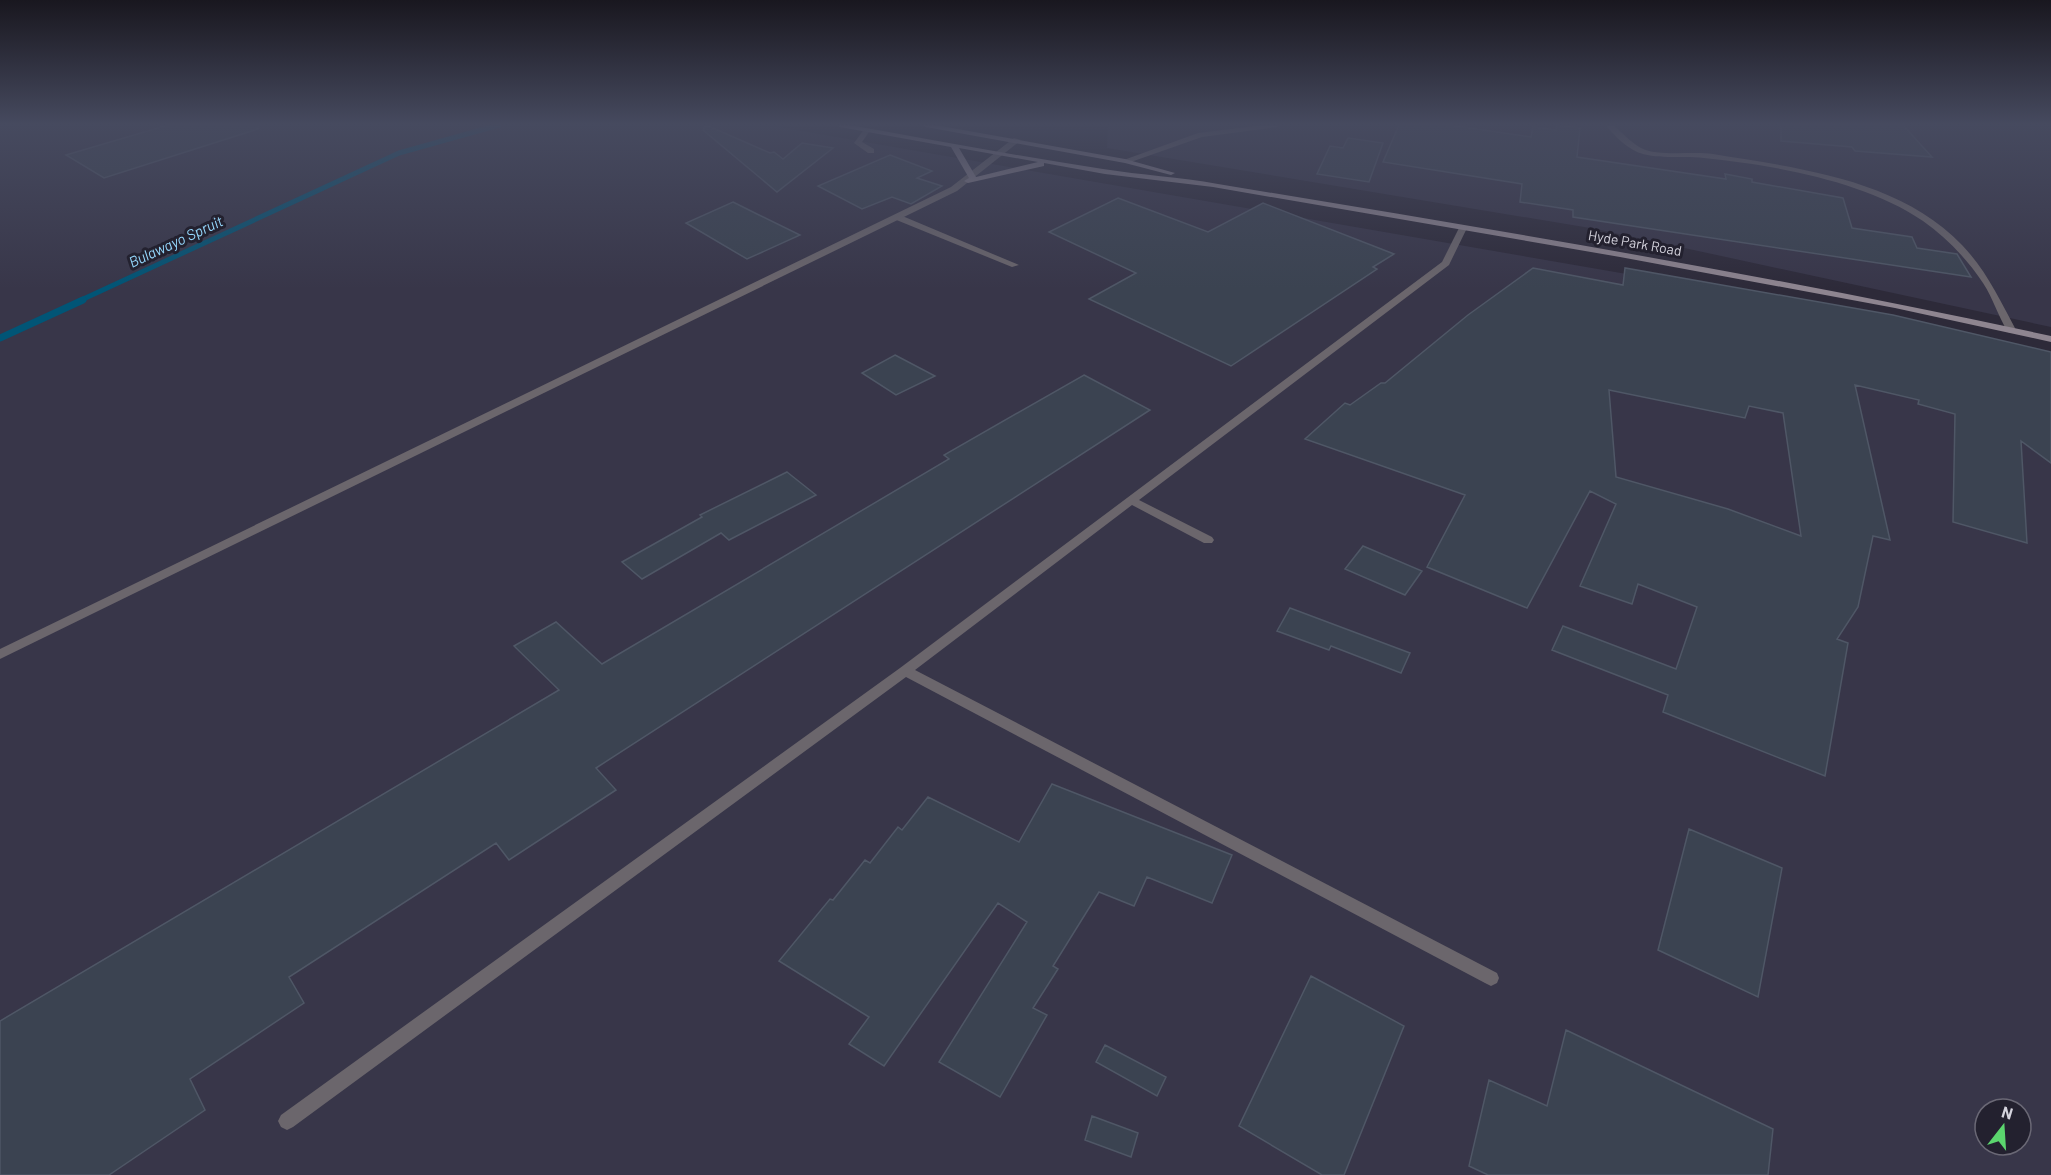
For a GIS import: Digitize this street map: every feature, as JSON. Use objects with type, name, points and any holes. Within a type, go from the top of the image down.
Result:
[{"type":"street","points":[[0,654],[897,217],[968,180]]},
{"type":"street","name":"Hyde Park Road","points":[[1170,180],[1213,185],[1620,254],[1861,298],[2051,339]]},
{"type":"street","name":"Hyde Park Road","points":[[1194,180],[1213,185]]},
{"type":"street","points":[[1837,180],[1867,189],[1914,209],[1945,233],[1982,272],[2011,330]]},
{"type":"street","points":[[897,217],[1015,265]]},
{"type":"street","points":[[286,1121],[905,671],[1446,263],[1463,228]]},
{"type":"street","points":[[1131,500],[1209,540]]},
{"type":"street","points":[[905,671],[1491,978]]},
{"type":"shaded area","points":[[0,180],[1083,180],[1725,291],[2051,363],[2051,1175],[0,1175]]},
{"type":"shaded area","points":[[1299,180],[2051,180],[2051,327],[1596,229]]},
{"type":"building","points":[[762,180],[792,180],[777,192]]},
{"type":"building","points":[[832,180],[923,180],[942,186],[911,204],[892,197],[862,209],[818,186]]},
{"type":"building","points":[[1496,180],[1752,180],[1752,182],[1843,198],[1852,228],[1912,237],[1917,248],[1957,254],[1971,277],[1573,217],[1573,210],[1520,202],[1522,184]]},
{"type":"building","points":[[1118,198],[1208,232],[1263,203],[1394,254],[1373,267],[1377,269],[1231,366],[1089,299],[1136,273],[1049,232]]},
{"type":"building","points":[[733,202],[800,235],[747,259],[686,223]]},
{"type":"building","points":[[1533,268],[1623,285],[1625,268],[1893,315],[2051,352],[2051,463],[2021,441],[2027,543],[1953,522],[1955,414],[1918,404],[1919,400],[1855,385],[1890,540],[1873,536],[1858,607],[1837,639],[1848,643],[1825,776],[1663,712],[1668,695],[1552,650],[1563,626],[1676,669],[1697,607],[1638,584],[1632,604],[1580,586],[1616,504],[1590,491],[1527,608],[1427,567],[1465,495],[1305,439],[1345,403],[1350,405],[1381,383],[1385,383],[1468,315]],"holes":[[[1609,390],[1745,418],[1749,406],[1783,413],[1801,536],[1728,509],[1616,477]]]},
{"type":"building","points":[[895,355],[935,376],[896,395],[862,373]]},
{"type":"building","points":[[1084,375],[1150,410],[596,768],[616,790],[509,860],[496,843],[289,977],[304,1003],[190,1079],[205,1110],[109,1175],[0,1175],[0,1021],[559,690],[514,646],[556,622],[602,664],[949,459],[944,455]]},
{"type":"building","points":[[787,472],[816,495],[729,540],[721,533],[642,579],[622,562],[702,517],[700,515]]},
{"type":"building","points":[[1363,546],[1422,571],[1405,595],[1345,569]]},
{"type":"building","points":[[1290,608],[1410,653],[1401,673],[1331,646],[1329,650],[1277,631]]},
{"type":"building","points":[[1052,784],[1232,855],[1212,903],[1147,877],[1134,906],[1099,892],[1053,966],[1058,969],[1033,1008],[1047,1015],[1000,1097],[939,1062],[1027,922],[998,903],[884,1066],[849,1044],[869,1017],[779,961],[865,860],[870,863],[898,827],[902,830],[928,797],[1019,842]]},
{"type":"building","points":[[1689,829],[1782,868],[1758,997],[1658,950]]},
{"type":"building","points":[[1311,976],[1404,1026],[1344,1175],[1322,1175],[1239,1126]]},
{"type":"building","points":[[1566,1030],[1773,1129],[1768,1175],[1488,1175],[1469,1166],[1489,1080],[1547,1106]]},
{"type":"building","points":[[1105,1045],[1166,1077],[1157,1096],[1096,1062]]},
{"type":"building","points":[[1092,1116],[1138,1133],[1131,1157],[1085,1140]]},
{"type":"waterway","name":"Bulawayo Spruit","points":[[79,301],[341,180]]},
{"type":"waterway","name":"Bulawayo Spruit","points":[[0,338],[83,300]]}]
